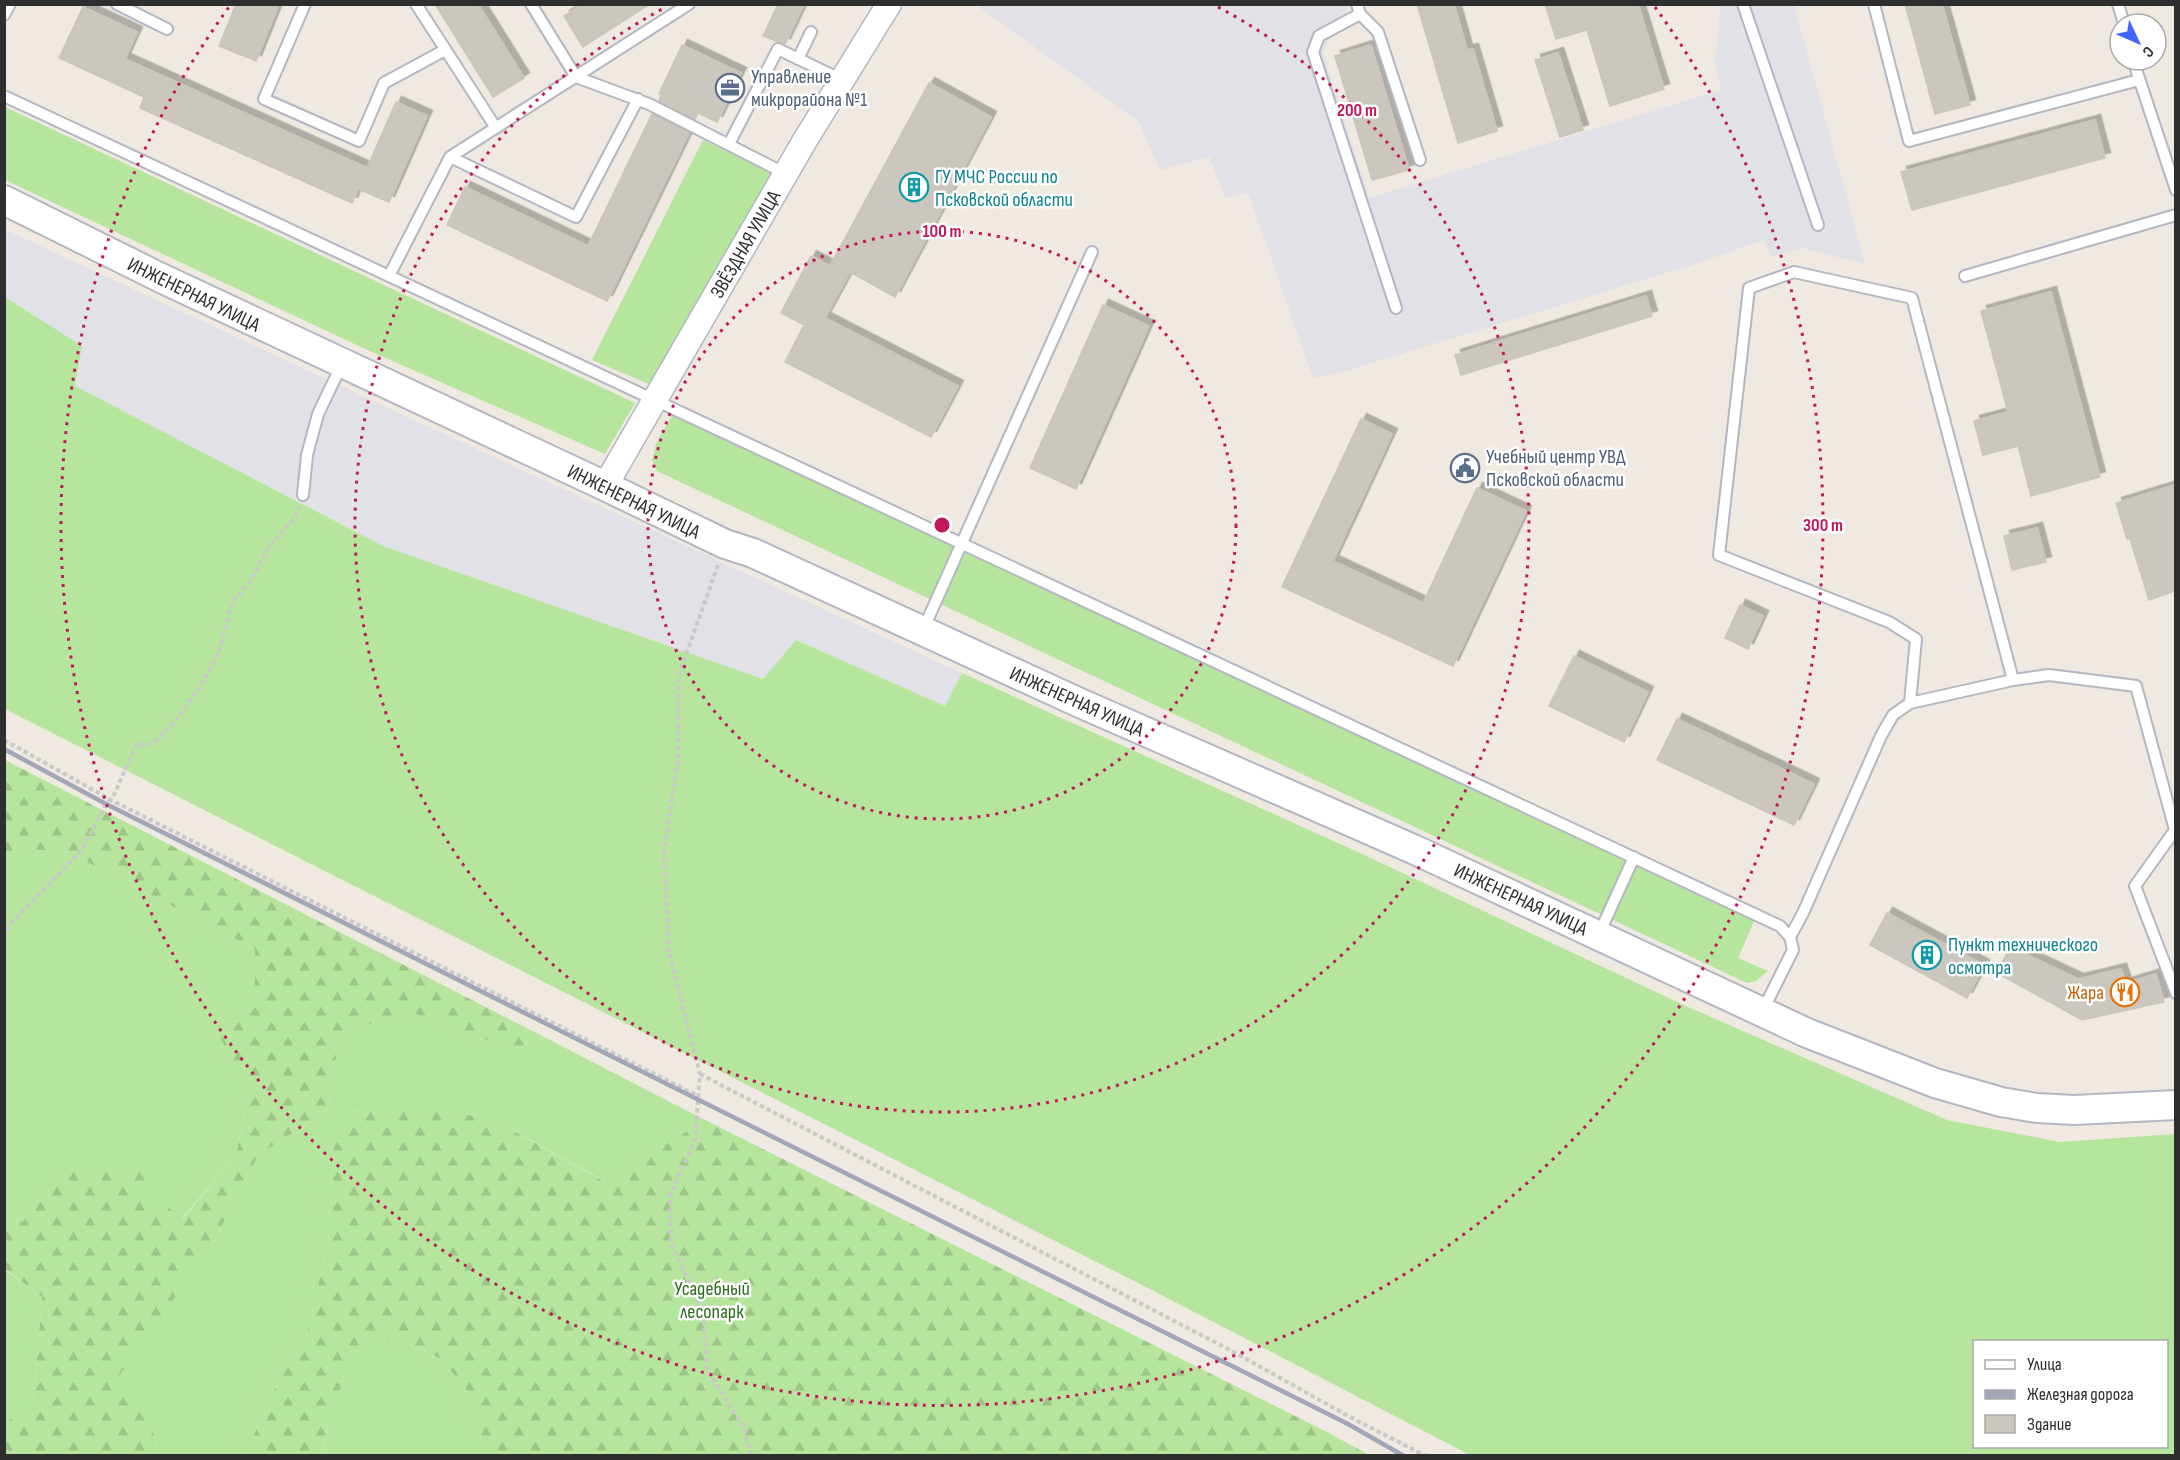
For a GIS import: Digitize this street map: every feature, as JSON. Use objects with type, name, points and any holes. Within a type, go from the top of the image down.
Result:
[{"type":"main road","name":"ИНЖЕНЕРНАЯ УЛИЦА","points":[[4,200],[161,279],[725,544],[753,553],[1080,703],[1413,849],[1808,1033],[1935,1083],[2001,1102],[2037,1108],[2074,1110],[2175,1105]]},
{"type":"street","name":"ЗВЁЗДНАЯ УЛИЦА","points":[[605,486],[786,174],[889,4]]},
{"type":"lane","points":[[4,15],[10,4]]},
{"type":"lane","points":[[117,4],[167,29]]},
{"type":"lane","points":[[305,4],[264,99],[358,141],[384,83],[445,50]]},
{"type":"lane","points":[[416,4],[496,128]]},
{"type":"lane","points":[[531,4],[576,77],[638,99],[786,174]]},
{"type":"lane","points":[[389,276],[450,157],[689,4]]},
{"type":"lane","points":[[1743,4],[1818,225]]},
{"type":"lane","points":[[1874,4],[1910,141],[2139,80]]},
{"type":"lane","points":[[1396,308],[1313,52],[1319,36],[1358,9],[1378,32],[1420,160]]},
{"type":"lane","points":[[798,59],[811,32]]},
{"type":"lane","points":[[729,144],[778,49],[842,80]]},
{"type":"lane","points":[[2137,72],[2175,190]]},
{"type":"lane","points":[[4,96],[1780,926],[1790,937],[1792,950],[1762,1011]]},
{"type":"lane","points":[[450,157],[576,217],[638,99]]},
{"type":"lane","points":[[1965,276],[2175,215]]},
{"type":"lane","points":[[923,630],[1092,252]]},
{"type":"lane","points":[[1910,703],[1916,639],[1889,622],[1719,555],[1749,288],[1794,272],[1912,298],[2013,680]]},
{"type":"lane","points":[[303,495],[307,455],[318,414],[342,363]]},
{"type":"lane","points":[[1790,937],[1881,736],[1893,715],[1910,703],[2013,680],[2049,675],[2136,686],[2175,830],[2135,886],[2175,993]]},
{"type":"lane","points":[[1599,934],[1634,857]]},
{"type":"path","points":[[4,937],[11,923],[82,850],[106,804],[111,800],[136,745],[152,744],[174,723],[199,688],[218,654],[232,602],[250,582],[266,551],[295,517],[303,495]]},
{"type":"path","points":[[725,544],[679,674],[678,760],[664,850],[669,952],[700,1074],[695,1140],[670,1195],[671,1243],[703,1311],[707,1370],[743,1426],[752,1455]]},
{"type":"path","points":[[4,740],[111,800],[698,1096]]},
{"type":"path","points":[[700,1074],[1230,1350],[1350,1417],[1426,1455]]},
{"type":"shaded area","points":[[976,5],[1346,5],[1347,10],[1323,52],[1369,198],[1721,90],[1715,61],[1721,5],[1794,5],[1865,264],[1803,248],[1771,257],[1764,240],[1692,265],[1339,373],[1313,378],[1248,192],[1225,198],[1209,157],[1160,170],[1139,122]]},
{"type":"shaded area","points":[[4,229],[962,673],[945,706],[796,640],[763,679],[383,546],[75,386],[82,346],[5,297]]},
{"type":"green space","points":[[5,107],[635,403],[605,454],[363,348],[5,180]]},
{"type":"green space","points":[[703,140],[772,174],[649,384],[592,360]]},
{"type":"green space","points":[[5,297],[82,346],[75,386],[383,546],[763,679],[796,640],[945,706],[962,673],[1360,853],[1688,1007],[1947,1120],[2060,1142],[2175,1134],[2175,1455],[1470,1455],[1144,1286],[5,709]]},
{"type":"green space","points":[[675,410],[1755,919],[1738,958],[1768,971],[1756,981],[1747,983],[657,471],[652,460],[656,444]]},
{"type":"green space","points":[[5,760],[546,1038],[512,1049],[413,1013],[340,1032],[327,1112],[259,1154],[212,1245],[115,1381],[152,1428],[159,1455],[5,1455],[5,1423],[33,1403],[42,1297],[5,1269],[5,1210],[23,1222],[58,1167],[142,1172],[149,1194],[183,1218],[236,1156],[249,1092],[214,1026],[255,1007],[255,949],[81,859],[16,845],[5,861]]},
{"type":"green space","points":[[16,845],[81,859],[255,949],[255,1007],[215,1026],[249,1092],[236,1156],[182,1218],[149,1194],[23,1222],[5,1210],[4,861]]},
{"type":"green space","points":[[413,1013],[512,1049],[546,1038],[705,1120],[606,1182],[489,1117],[334,1137],[328,1242],[307,1334],[264,1407],[247,1455],[159,1455],[152,1428],[114,1381],[212,1245],[259,1154],[327,1112],[340,1032]]},
{"type":"green space","name":"Усадебный лесопарк","points":[[352,1105],[489,1117],[605,1182],[705,1120],[1369,1455],[482,1455],[478,1404],[441,1359],[393,1336],[352,1352],[321,1455],[247,1455],[264,1407],[307,1334],[328,1242],[334,1136]]},
{"type":"green space","points":[[4,1269],[42,1297],[33,1403],[5,1423]]},
{"type":"green space","points":[[393,1336],[441,1359],[478,1404],[482,1455],[321,1456],[327,1429],[352,1351]]},
{"type":"building","points":[[236,4],[279,4],[256,61],[219,46]]},
{"type":"building","points":[[435,4],[478,4],[524,78],[493,97]]},
{"type":"building","points":[[583,4],[650,4],[583,47],[564,16]]},
{"type":"building","points":[[778,4],[804,4],[785,44],[763,36]]},
{"type":"building","points":[[1417,4],[1454,4],[1467,50],[1473,49],[1497,131],[1458,143]]},
{"type":"building","points":[[1545,4],[1638,4],[1664,89],[1610,106],[1587,30],[1556,39]]},
{"type":"building","points":[[1905,4],[1942,4],[1970,105],[1935,114]]},
{"type":"building","points":[[83,7],[137,32],[125,59],[367,168],[396,102],[427,116],[389,202],[358,189],[352,203],[140,108],[144,97],[59,58]]},
{"type":"building","points":[[682,45],[741,73],[717,122],[698,113],[695,119],[659,101],[661,95],[659,94]]},
{"type":"building","points":[[1371,45],[1409,170],[1372,180],[1335,56]]},
{"type":"building","points":[[1558,53],[1583,130],[1560,137],[1535,60]]},
{"type":"building","name":"ГУ МЧС России по Псковской области","points":[[929,83],[991,117],[895,297],[850,272],[825,318],[958,386],[931,437],[785,362],[804,325],[781,313],[811,256],[830,266]]},
{"type":"building","points":[[652,114],[689,133],[607,301],[447,225],[465,187],[588,246]]},
{"type":"building","points":[[2095,120],[2105,158],[1912,210],[1901,172]]},
{"type":"building","points":[[2051,292],[2100,477],[2031,496],[2018,446],[1983,455],[1974,421],[2008,412],[1981,311]]},
{"type":"building","points":[[1646,296],[1652,316],[1461,375],[1455,355]]},
{"type":"building","points":[[1103,305],[1149,326],[1076,489],[1030,468]]},
{"type":"building","points":[[1361,419],[1392,434],[1333,561],[1423,603],[1477,488],[1526,511],[1453,666],[1282,587]]},
{"type":"building","points":[[2175,485],[2175,591],[2149,600],[2116,503]]},
{"type":"building","points":[[2037,528],[2046,562],[2012,570],[2004,536]]},
{"type":"building","points":[[1740,605],[1763,616],[1748,649],[1725,638]]},
{"type":"building","points":[[1574,656],[1648,692],[1624,742],[1549,706]]},
{"type":"building","points":[[1677,719],[1814,784],[1794,825],[1657,760]]},
{"type":"building","name":"Пункт технического осмотра","points":[[1887,913],[1984,965],[1967,998],[1870,945]]},
{"type":"building","points":[[2010,947],[2078,979],[2121,969],[2126,983],[2156,974],[2164,1002],[2082,1020],[1997,973]]},
{"type":"railway","points":[[4,749],[106,804],[1348,1424],[1404,1456]]},
{"type":"place","name":"Управление микрорайона №1","points":[[730,88]]},
{"type":"place","name":"ГУ МЧС России по Псковской области","points":[[914,187]]},
{"type":"place","name":"Учебный центр УВД Псковской области","points":[[1465,468]]},
{"type":"place","name":"Пункт технического осмотра","points":[[1927,955]]},
{"type":"place","name":"Жара","points":[[2125,992]]}]
